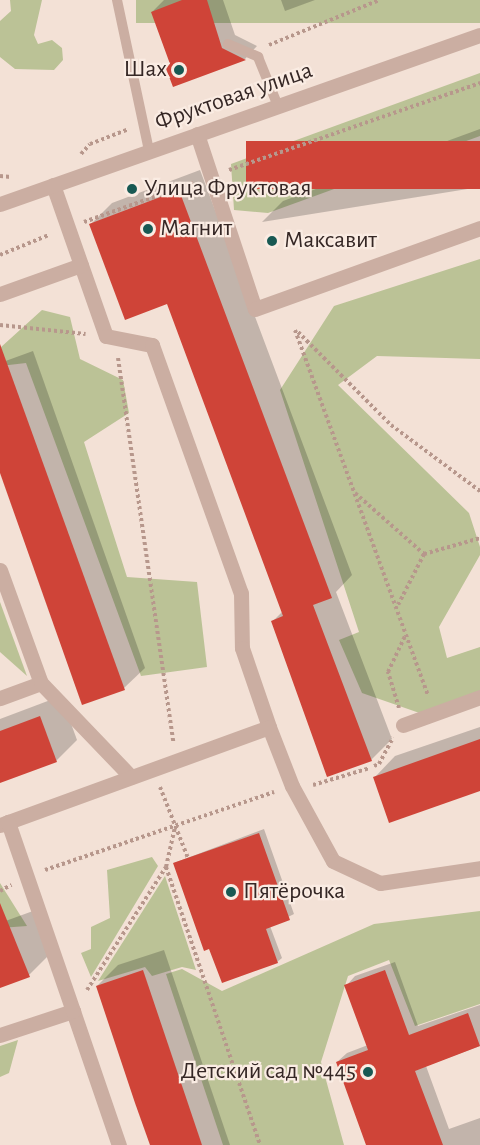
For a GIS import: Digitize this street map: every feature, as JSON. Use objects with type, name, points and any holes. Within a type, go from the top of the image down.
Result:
[{"type":"street","name":"Фруктовая улица","points":[[1,201],[53,185],[480,36]]},
{"type":"street","points":[[197,134],[255,309],[480,228]]},
{"type":"street","points":[[53,185],[81,265],[110,337],[152,345],[242,593],[242,648],[269,727],[292,786],[333,861],[380,883],[480,868]]},
{"type":"street","points":[[0,294],[81,265]]},
{"type":"street","points":[[0,570],[41,683],[130,777]]},
{"type":"street","points":[[0,698],[41,683]]},
{"type":"street","points":[[404,725],[480,698]]},
{"type":"street","points":[[119,1145],[27,876],[4,824],[269,727]]},
{"type":"street","points":[[0,1035],[73,1011]]},
{"type":"lane","points":[[117,0],[150,151]]},
{"type":"lane","points":[[228,44],[246,55],[258,57],[278,106]]},
{"type":"path","points":[[258,57],[266,46],[379,0]]},
{"type":"path","points":[[0,255],[68,227],[480,83]]},
{"type":"path","points":[[0,325],[110,337],[176,761]]},
{"type":"path","points":[[435,714],[295,330],[390,425],[480,491]]},
{"type":"path","points":[[355,493],[424,554]]},
{"type":"path","points":[[397,608],[424,554],[480,538]]},
{"type":"path","points":[[27,876],[292,786],[325,784],[372,767],[404,725],[388,672],[406,634]]},
{"type":"path","points":[[153,769],[188,858]]},
{"type":"path","points":[[73,1011],[166,867],[175,826]]},
{"type":"path","points":[[166,867],[260,1145]]},
{"type":"green space","points":[[10,0],[42,0],[34,35],[38,44],[52,40],[62,48],[63,60],[54,70],[15,69],[0,57],[0,21],[11,11]]},
{"type":"green space","points":[[136,0],[480,0],[480,23],[136,23]]},
{"type":"green space","points":[[480,73],[480,136],[268,213],[234,210],[231,164]]},
{"type":"green space","points":[[480,259],[480,359],[377,356],[338,385],[469,513],[480,547],[480,555],[439,627],[447,658],[480,647],[480,702],[431,717],[362,693],[339,640],[359,632],[280,390],[334,306]]},
{"type":"green space","points":[[42,310],[70,317],[80,359],[123,380],[129,413],[84,442],[127,577],[197,582],[207,667],[141,676],[26,363],[0,366],[0,348]]},
{"type":"green space","points":[[0,602],[27,676],[0,652]]},
{"type":"green space","points":[[152,857],[158,866],[91,977],[81,953],[91,949],[91,927],[110,918],[107,870]]},
{"type":"green space","points":[[165,876],[196,970],[182,967],[152,976],[145,967],[98,981]]},
{"type":"green space","points":[[0,883],[27,926],[0,928]]},
{"type":"green space","points":[[480,911],[480,1004],[415,1026],[389,960],[348,976],[321,1062],[344,1145],[223,1145],[166,974],[182,969],[222,991],[374,924]]},
{"type":"green space","points":[[18,1040],[9,1073],[0,1077],[0,1046]]},
{"type":"building","points":[[182,0],[207,0],[222,48],[246,60],[173,87],[165,66],[170,64],[151,12]]},
{"type":"building","points":[[246,141],[480,141],[480,189],[246,189]]},
{"type":"building","points":[[179,190],[332,598],[313,605],[372,761],[327,777],[271,621],[283,616],[167,304],[125,320],[89,224]]},
{"type":"building","points":[[0,344],[125,690],[82,705],[0,473]]},
{"type":"building","points":[[40,716],[57,762],[0,783],[0,731]]},
{"type":"building","points":[[480,739],[480,791],[389,823],[373,777]]},
{"type":"building","name":"Пятёрочка","points":[[259,833],[290,920],[266,929],[278,963],[222,983],[209,949],[204,951],[173,863]]},
{"type":"building","points":[[0,903],[30,977],[0,988]]},
{"type":"building","points":[[143,970],[202,1145],[150,1145],[135,1103],[96,986]]},
{"type":"building","points":[[385,970],[409,1035],[468,1013],[480,1046],[415,1071],[443,1145],[366,1145],[336,1062],[368,1050],[344,985]]},
{"type":"place","name":"Шах","points":[[179,70]]},
{"type":"place","name":"Улица Фруктовая","points":[[132,189]]},
{"type":"place","name":"Магнит","points":[[148,229]]},
{"type":"place","name":"Максавит","points":[[272,241]]},
{"type":"place","name":"Пятёрочка","points":[[231,892]]},
{"type":"place","name":"Детский сад №445","points":[[368,1072]]}]
